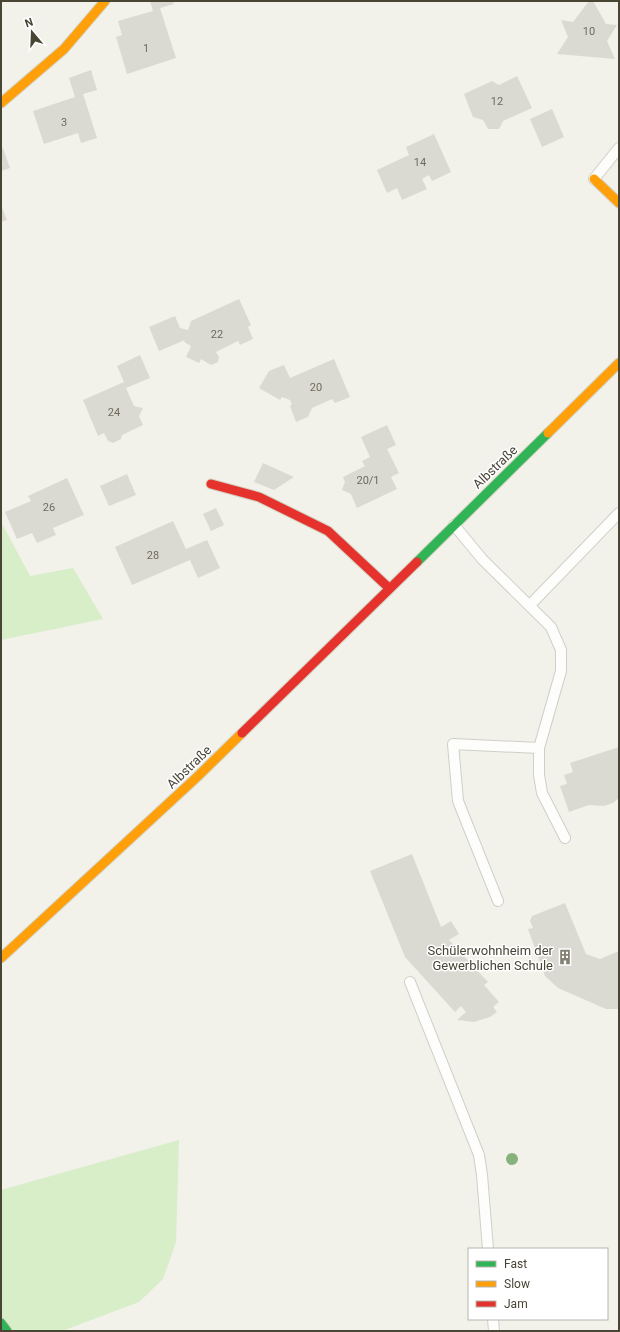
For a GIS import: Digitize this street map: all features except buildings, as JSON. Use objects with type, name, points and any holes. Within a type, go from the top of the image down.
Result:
[{"type":"street","points":[[1,104],[64,49],[105,1]]},
{"type":"street","points":[[594,179],[619,203]]},
{"type":"street","name":"Albstraße","points":[[1,958],[197,777],[619,363]]},
{"type":"street","points":[[211,484],[259,497],[328,531],[389,588]]},
{"type":"street","points":[[1,1323],[7,1331]]},
{"type":"lane","points":[[594,179],[619,148]]},
{"type":"lane","points":[[530,605],[619,513]]},
{"type":"lane","points":[[454,525],[483,560],[551,627],[561,650],[561,671],[539,748],[538,775],[542,793],[566,838]]},
{"type":"lane","points":[[498,901],[458,801],[453,744],[539,748]]},
{"type":"lane","points":[[410,982],[479,1155],[488,1248]]},
{"type":"lane","points":[[493,1320],[494,1331]]},
{"type":"green space","points":[[1,522],[30,576],[73,568],[103,619],[1,640]]},
{"type":"green space","points":[[179,1140],[176,1242],[163,1279],[139,1302],[62,1331],[1,1331],[1,1190]]},
{"type":"traffic: fast","points":[[417,562],[548,433]]},
{"type":"traffic: fast","points":[[1,1323],[7,1331]]},
{"type":"traffic: slow","points":[[1,103],[64,49],[105,1]]},
{"type":"traffic: slow","points":[[594,179],[619,203]]},
{"type":"traffic: slow","points":[[548,433],[619,363]]},
{"type":"traffic: slow","points":[[1,958],[197,777],[242,733]]},
{"type":"traffic: jam","points":[[211,484],[259,497],[328,531],[389,588]]},
{"type":"traffic: jam","points":[[242,733],[417,562]]},
{"type":"place","name":"Schülerwohnheim der Gewerblichen Schule","points":[[565,957]]}]
